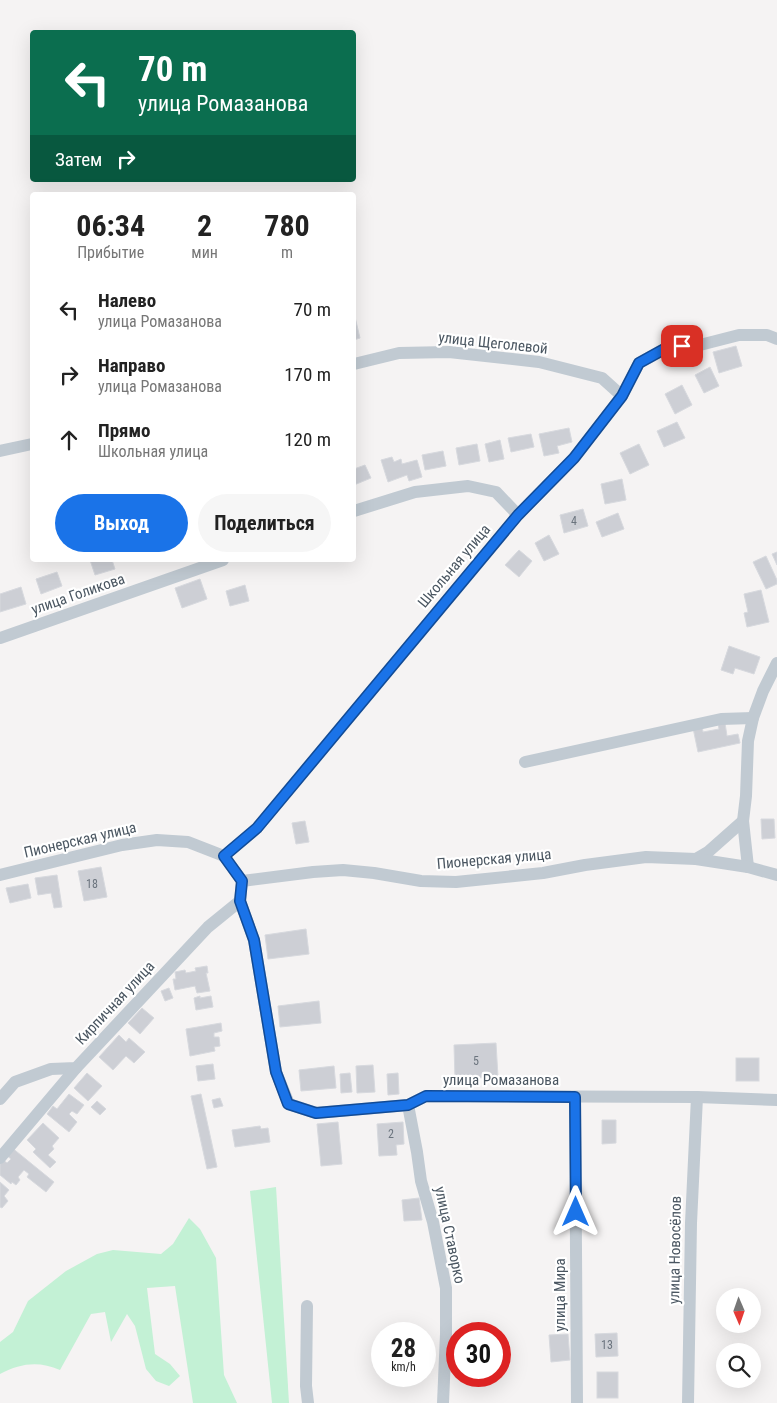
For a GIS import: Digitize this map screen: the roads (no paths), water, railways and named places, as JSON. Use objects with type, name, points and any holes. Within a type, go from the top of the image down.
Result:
[{"type":"street","name":"Школьная улица","points":[[224,856],[257,828],[518,515],[574,458],[622,396],[639,363],[668,347],[696,346],[739,335],[767,335],[777,339]]},
{"type":"street","name":"улица Щеголевой","points":[[356,364],[399,353],[449,352],[539,362],[602,378],[622,396]]},
{"type":"street","points":[[0,451],[30,444]]},
{"type":"street","points":[[356,510],[414,492],[468,486],[496,492],[518,515]]},
{"type":"street","name":"улица Голикова","points":[[0,638],[217,562]]},
{"type":"street","points":[[748,867],[743,821],[748,741],[753,718],[763,691],[777,663]]},
{"type":"street","points":[[525,762],[721,719],[753,718]]},
{"type":"street","points":[[696,860],[708,852],[743,821]]},
{"type":"street","name":"Пионерская улица","points":[[0,875],[122,845],[157,840],[188,842],[224,856]]},
{"type":"street","points":[[224,856],[242,881],[240,901]]},
{"type":"street","name":"Пионерская улица","points":[[242,881],[343,870],[420,881],[456,882],[543,873],[646,857],[696,860],[748,867],[777,875]]},
{"type":"street","name":"Кирпичная улица","points":[[0,1099],[15,1082],[51,1069],[76,1068],[208,927],[240,901]]},
{"type":"street","name":"улица Ромазанова","points":[[240,901],[254,940],[276,1072],[288,1104],[316,1113],[408,1105],[426,1096],[697,1097],[777,1100]]},
{"type":"street","points":[[0,1158],[76,1068]]},
{"type":"street","name":"улица Мира","points":[[575,1097],[576,1403]]},
{"type":"street","name":"улица Новосёлов","points":[[688,1403],[697,1097]]},
{"type":"street","name":"улица Ставорко","points":[[408,1105],[421,1180],[433,1222],[446,1288],[446,1334],[442,1403]]},
{"type":"street","points":[[307,1306],[306,1386],[308,1403]]}]
